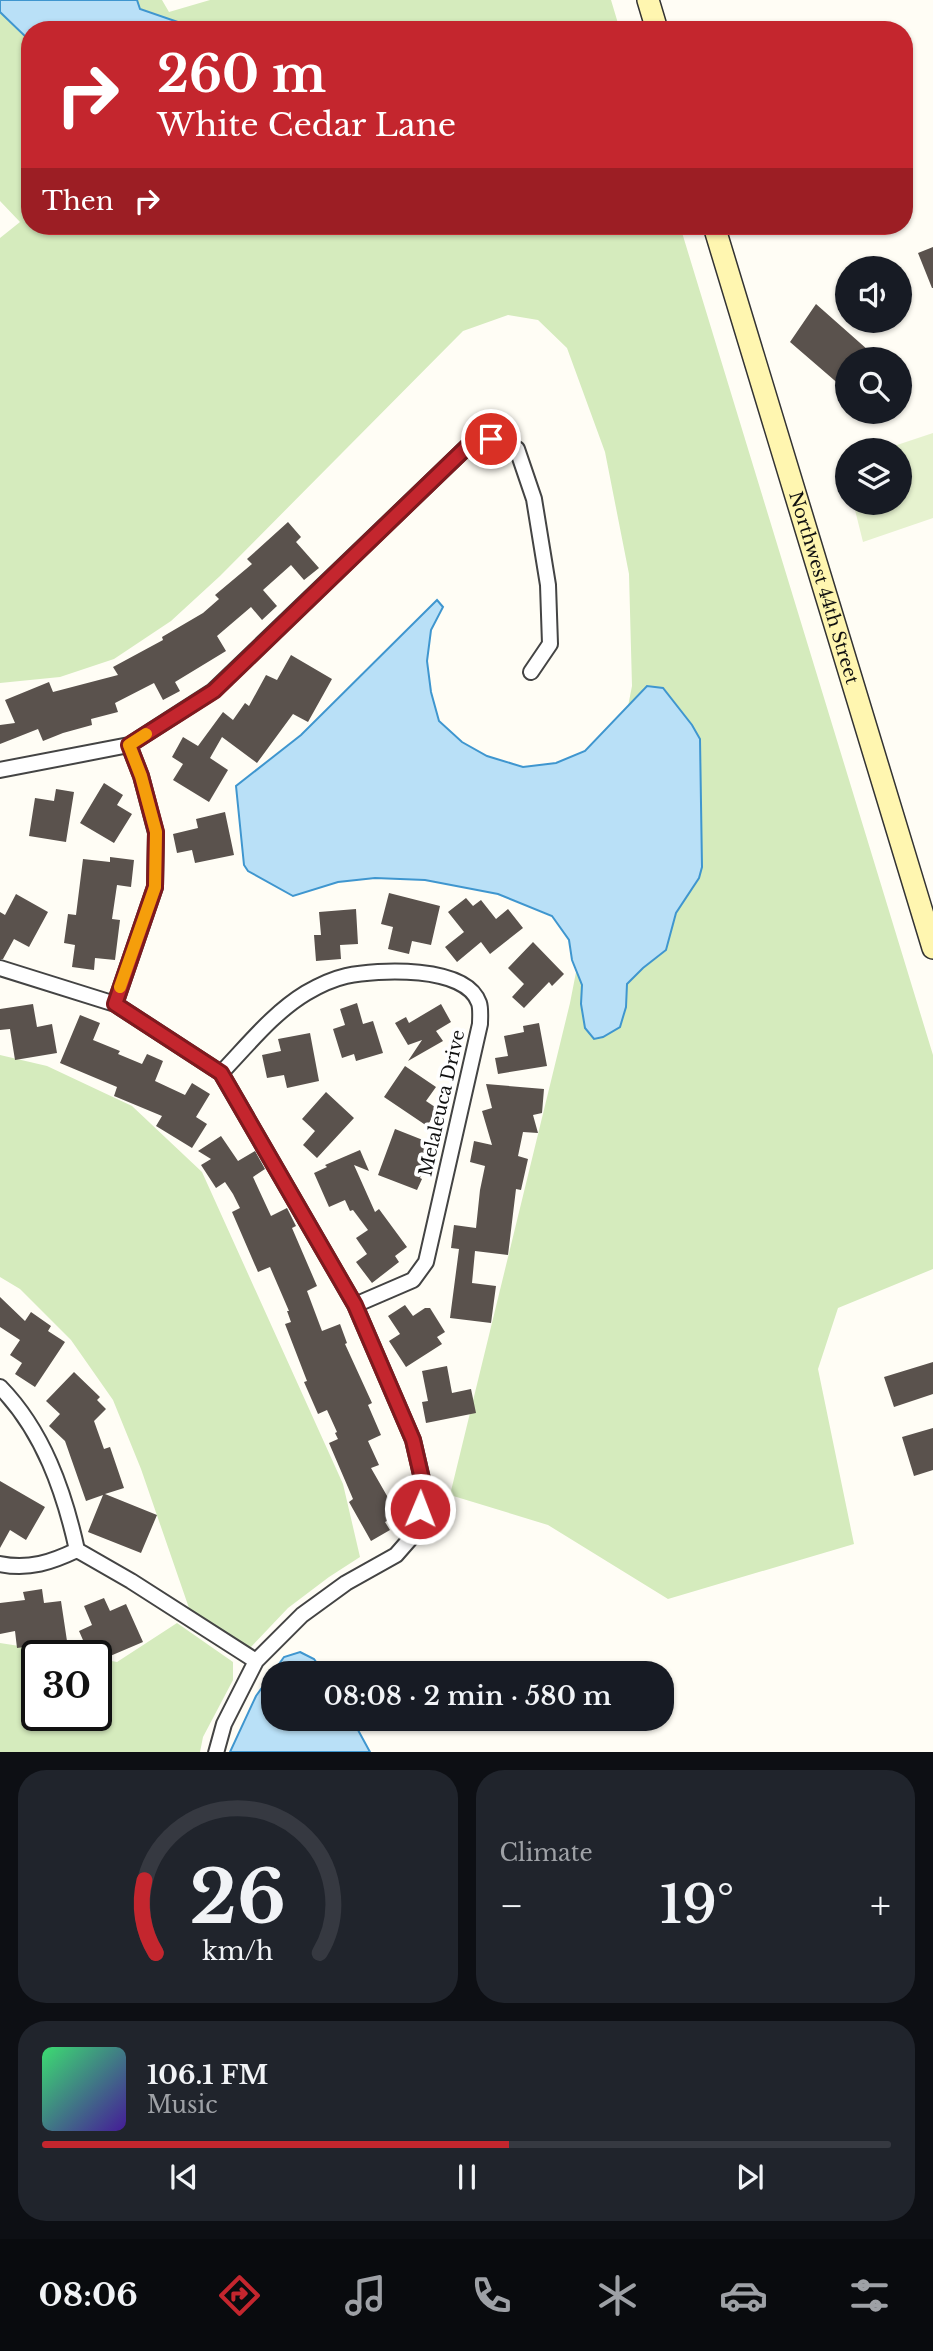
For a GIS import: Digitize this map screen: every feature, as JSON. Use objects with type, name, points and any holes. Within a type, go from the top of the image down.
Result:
[{"type":"street","points":[[648,0],[654,21]]},
{"type":"street","name":"Northwest 44th Street","points":[[717,235],[933,948]]},
{"type":"street","points":[[0,770],[129,745],[214,691],[470,444],[491,439],[517,449],[534,499],[548,585],[550,644],[531,672]]},
{"type":"street","points":[[115,1004],[155,887],[156,832],[141,776],[129,745]]},
{"type":"street","points":[[0,968],[115,1004],[221,1073],[355,1305],[413,1440],[424,1488],[417,1531],[396,1555],[346,1583],[302,1615],[256,1661],[224,1724],[216,1752]]},
{"type":"street","name":"Melaleuca Drive","points":[[221,1073],[284,1007],[310,990],[344,976],[392,971],[452,979],[468,987],[479,1003],[480,1024],[426,1262],[413,1280],[355,1305]]},
{"type":"street","points":[[0,1387],[18,1405],[44,1450],[68,1509],[77,1550],[131,1581],[256,1661]]},
{"type":"street","points":[[0,1564],[49,1564],[77,1550]]},
{"type":"green space","points":[[0,0],[162,0],[169,12],[210,0],[611,0],[617,21],[21,21],[21,235],[683,235],[933,1055],[933,1269],[838,1308],[818,1369],[854,1544],[668,1599],[548,1525],[450,1495],[570,1003],[632,686],[629,574],[605,452],[567,348],[538,320],[508,315],[463,331],[220,576],[171,621],[114,659],[60,677],[0,683],[0,238],[20,222],[0,201]]},
{"type":"green space","points":[[933,433],[933,518],[863,542],[856,515],[912,515],[912,440]]},
{"type":"green space","points":[[0,1055],[47,1066],[132,1106],[202,1172],[343,1484],[360,1557],[288,1608],[250,1648],[238,1646],[189,1608],[141,1469],[113,1400],[71,1340],[20,1289],[0,1277]]},
{"type":"green space","points":[[177,1623],[233,1662],[233,1680],[203,1737],[200,1752],[0,1752],[0,1643],[21,1646],[21,1731],[112,1731],[112,1661],[117,1662]]},
{"type":"water","points":[[0,0],[137,0],[140,9],[175,21],[21,21],[21,32],[0,12]]},
{"type":"water","points":[[437,600],[443,607],[431,630],[427,661],[431,692],[439,721],[462,742],[487,756],[523,767],[556,763],[585,751],[647,686],[663,688],[700,739],[702,867],[699,878],[676,913],[666,950],[627,984],[626,1007],[620,1027],[603,1037],[594,1039],[585,1028],[581,1004],[582,985],[572,960],[569,940],[552,916],[498,894],[425,880],[375,878],[338,882],[293,896],[248,871],[244,865],[236,786],[301,735]]},
{"type":"water","points":[[300,1652],[315,1661],[281,1661],[284,1657]]},
{"type":"water","points":[[261,1689],[261,1731],[359,1731],[370,1752],[230,1752]]},
{"type":"building","points":[[933,247],[933,288],[932,288],[918,253]]},
{"type":"building","points":[[816,304],[835,321],[835,333],[849,333],[865,347],[835,347],[835,381],[790,342]]},
{"type":"building","points":[[288,522],[301,537],[296,542],[319,568],[304,580],[291,565],[263,590],[277,606],[262,620],[251,607],[217,636],[226,651],[175,682],[180,691],[163,700],[154,683],[115,703],[118,712],[91,719],[92,725],[43,741],[38,729],[0,744],[0,725],[15,723],[5,700],[49,682],[53,692],[118,675],[113,667],[163,640],[162,637],[203,613],[219,599],[215,595],[252,564],[247,559]]},
{"type":"building","points":[[291,655],[332,679],[308,722],[293,714],[257,763],[222,737],[210,758],[228,770],[209,802],[173,780],[183,764],[172,757],[183,737],[198,746],[223,712],[233,720],[245,703],[249,706],[266,675],[277,680]]},
{"type":"building","points":[[104,783],[123,795],[117,805],[132,814],[114,843],[80,823]]},
{"type":"building","points":[[56,789],[74,792],[66,842],[29,836],[35,798],[54,801]]},
{"type":"building","points":[[225,812],[234,855],[195,863],[192,850],[177,853],[173,834],[198,828],[196,819]]},
{"type":"building","points":[[110,857],[134,860],[131,887],[117,885],[112,919],[120,920],[115,960],[95,958],[94,970],[72,967],[75,945],[64,943],[68,914],[76,915],[83,859],[110,862]]},
{"type":"building","points":[[389,893],[440,906],[431,945],[412,941],[409,954],[388,949],[393,927],[381,924]]},
{"type":"building","points":[[16,894],[48,912],[29,947],[14,939],[3,959],[0,959],[0,912],[5,915]]},
{"type":"building","points":[[466,898],[473,906],[481,900],[496,919],[508,909],[523,928],[490,954],[481,942],[457,962],[445,947],[464,932],[448,912]]},
{"type":"building","points":[[356,909],[358,944],[340,945],[341,959],[316,961],[314,935],[321,935],[319,912]]},
{"type":"building","points":[[533,942],[564,974],[552,986],[549,982],[524,1008],[512,997],[524,984],[508,968]]},
{"type":"building","points":[[357,1003],[363,1024],[373,1021],[383,1053],[356,1061],[354,1054],[342,1058],[333,1029],[345,1025],[340,1009]]},
{"type":"building","points":[[33,1004],[37,1027],[52,1024],[57,1053],[15,1060],[10,1029],[0,1030],[0,1009]]},
{"type":"building","points":[[441,1004],[451,1022],[436,1031],[443,1041],[408,1061],[422,1040],[408,1045],[395,1023],[406,1017],[409,1023]]},
{"type":"building","points":[[80,1015],[100,1023],[93,1040],[120,1051],[118,1054],[142,1064],[147,1054],[163,1061],[155,1081],[185,1095],[192,1083],[210,1094],[196,1117],[207,1124],[192,1148],[156,1126],[162,1116],[114,1096],[117,1087],[60,1063]]},
{"type":"building","points":[[539,1023],[547,1066],[498,1074],[495,1058],[508,1056],[504,1036],[524,1032],[523,1026]]},
{"type":"building","points":[[310,1033],[319,1081],[287,1088],[284,1075],[267,1078],[262,1055],[281,1051],[278,1039]]},
{"type":"building","points":[[405,1066],[436,1087],[426,1101],[438,1109],[427,1126],[384,1097]]},
{"type":"building","points":[[486,1084],[544,1089],[542,1113],[533,1115],[538,1133],[523,1132],[518,1156],[528,1159],[521,1190],[516,1189],[508,1255],[475,1251],[472,1283],[496,1286],[491,1323],[450,1318],[459,1249],[451,1248],[454,1225],[476,1228],[485,1166],[470,1162],[474,1141],[492,1145],[482,1111],[492,1108]]},
{"type":"building","points":[[326,1092],[354,1118],[317,1158],[303,1145],[315,1131],[302,1119]]},
{"type":"building","points":[[395,1129],[433,1144],[417,1190],[378,1175]]},
{"type":"building","points":[[221,1136],[238,1161],[255,1151],[265,1169],[253,1177],[271,1216],[287,1208],[296,1226],[292,1228],[317,1286],[307,1291],[322,1331],[340,1324],[347,1343],[345,1344],[372,1403],[368,1405],[381,1435],[368,1441],[379,1465],[371,1468],[398,1515],[385,1522],[390,1530],[371,1541],[349,1502],[353,1499],[329,1443],[338,1439],[335,1433],[337,1432],[327,1410],[318,1414],[304,1382],[307,1381],[285,1324],[291,1322],[289,1311],[270,1267],[258,1272],[232,1212],[240,1208],[233,1194],[225,1182],[216,1188],[201,1165],[211,1159],[198,1151]]},
{"type":"building","points":[[360,1150],[369,1171],[354,1165],[375,1212],[379,1209],[407,1247],[395,1256],[399,1262],[372,1283],[356,1262],[367,1254],[356,1238],[368,1230],[353,1210],[350,1211],[345,1200],[329,1207],[314,1173],[327,1167],[325,1165]]},
{"type":"building","points":[[0,1297],[25,1321],[31,1312],[51,1326],[48,1331],[65,1342],[35,1387],[15,1374],[22,1363],[10,1355],[20,1340],[0,1327]]},
{"type":"building","points":[[405,1305],[413,1316],[425,1308],[430,1308],[445,1332],[437,1337],[442,1344],[406,1367],[389,1341],[400,1334],[388,1316]]},
{"type":"building","points":[[933,1362],[933,1394],[894,1407],[884,1377]]},
{"type":"building","points":[[447,1366],[452,1393],[471,1389],[476,1413],[426,1423],[422,1402],[428,1401],[422,1371]]},
{"type":"building","points":[[74,1372],[100,1397],[97,1400],[106,1409],[94,1421],[104,1449],[110,1447],[124,1488],[105,1494],[157,1515],[141,1553],[88,1532],[103,1495],[86,1501],[65,1441],[49,1426],[60,1414],[46,1401]]},
{"type":"building","points":[[933,1428],[933,1470],[914,1476],[902,1437]]},
{"type":"building","points":[[0,1481],[45,1507],[26,1540],[10,1530],[0,1548]]},
{"type":"building","points":[[42,1589],[44,1603],[61,1601],[67,1640],[21,1640],[21,1647],[17,1648],[15,1631],[0,1634],[0,1603],[25,1600],[23,1592]]},
{"type":"building","points":[[104,1598],[110,1611],[126,1604],[143,1642],[112,1655],[112,1640],[83,1640],[79,1631],[92,1625],[84,1606]]},
{"type":"slow traffic","points":[[120,987],[155,887],[156,832],[141,776],[129,745],[146,734]]},
{"type":"route","points":[[420,1509],[424,1488],[413,1440],[355,1305],[221,1073],[115,1004],[155,887],[156,832],[141,776],[129,745],[214,691],[470,444],[491,439]]}]
